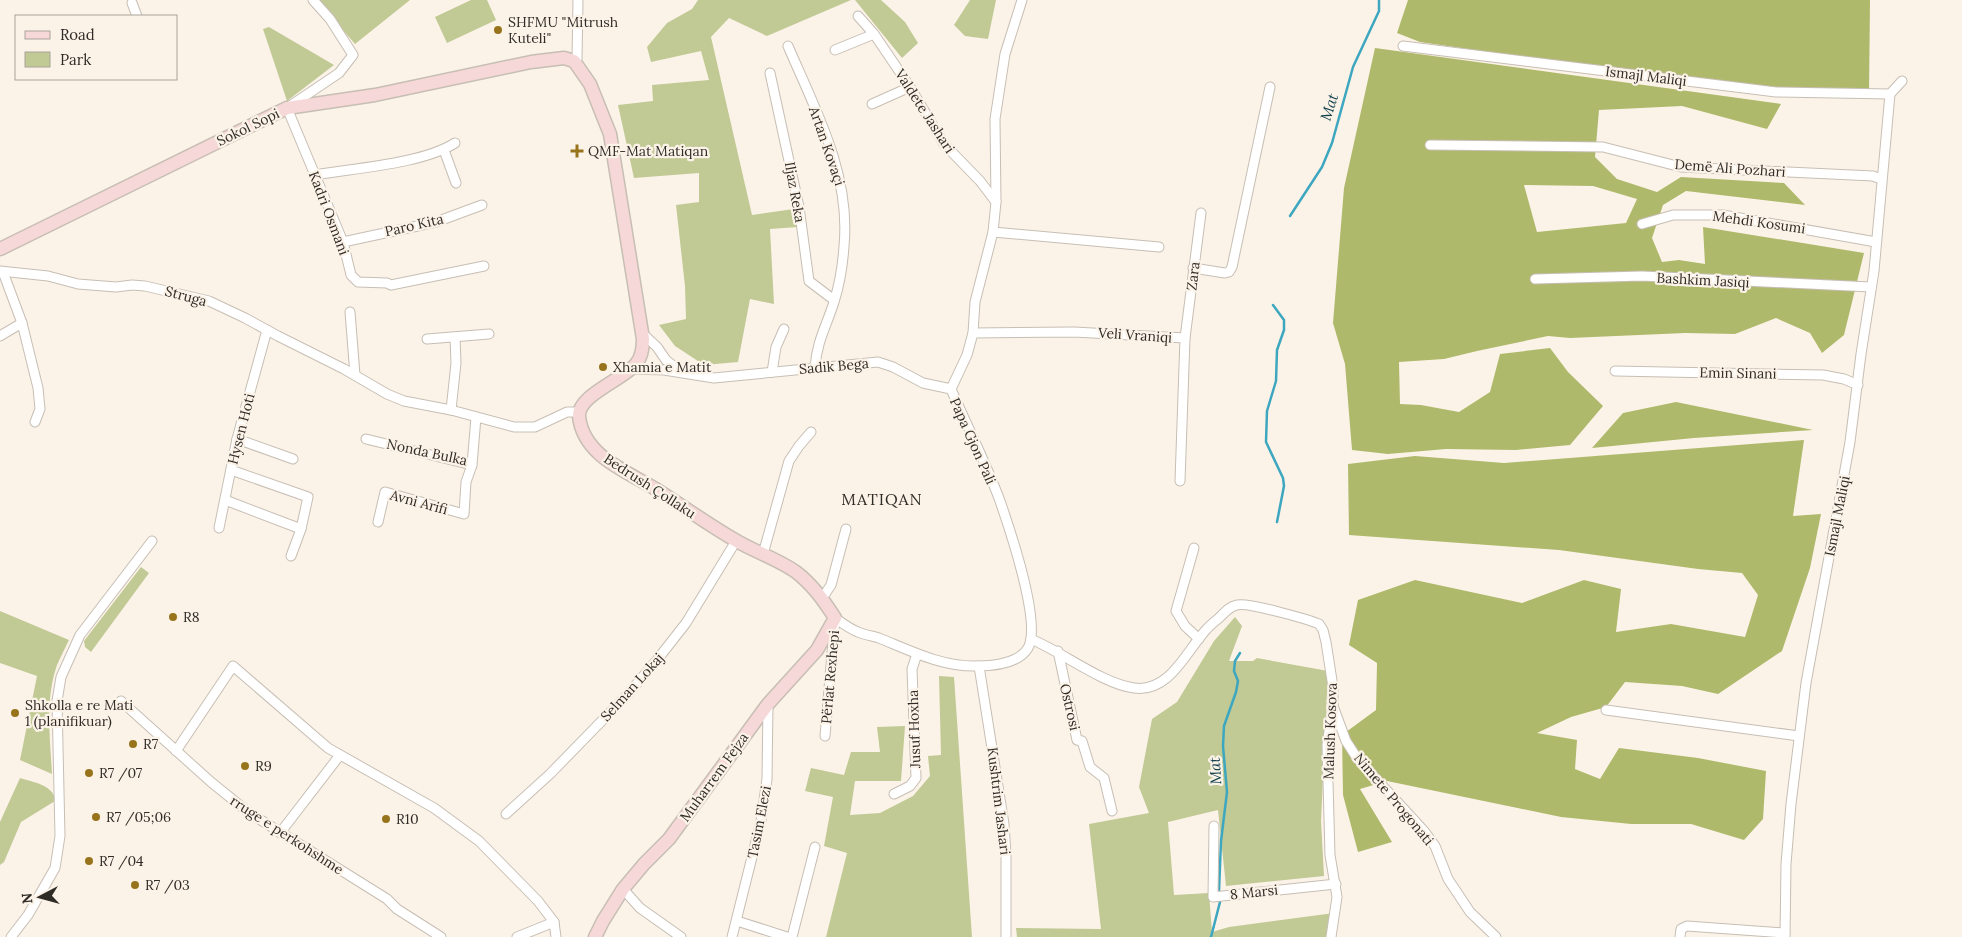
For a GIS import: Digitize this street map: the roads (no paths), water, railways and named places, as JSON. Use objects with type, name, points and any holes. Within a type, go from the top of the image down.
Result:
[{"type":"street","points":[[287,108],[339,72],[353,55],[330,19],[313,0]]},
{"type":"street","points":[[578,0],[577,58],[574,60],[593,90],[610,134],[643,348],[637,364],[589,398],[579,412]]},
{"type":"street","name":"Papa Gjon Pali","points":[[1022,0],[1006,54],[995,119],[996,202],[993,232],[975,302],[973,333],[967,355],[951,390],[1000,500],[1016,552],[1030,610],[1031,639]]},
{"type":"street","points":[[132,3],[137,15]]},
{"type":"street","name":"Valdete Jashari","points":[[858,16],[874,34],[910,86],[944,144],[980,181],[996,202]]},
{"type":"street","points":[[835,50],[874,34]]},
{"type":"street","name":"Artan Kovaçi","points":[[788,46],[828,138],[843,192],[844,245],[834,300],[816,347],[814,368]]},
{"type":"street","name":"Ismajl Maliqi","points":[[1403,46],[1776,92],[1890,94],[1876,242],[1860,354],[1858,386],[1840,500],[1806,683],[1791,804],[1786,864],[1785,935]]},
{"type":"street","name":"Sokol Sopi","points":[[0,249],[287,108],[375,94],[531,62],[564,58],[574,60]]},
{"type":"street","name":"Iljaz Reka","points":[[770,73],[799,206],[809,281],[834,300]]},
{"type":"street","points":[[1890,94],[1902,81]]},
{"type":"street","points":[[872,104],[910,86]]},
{"type":"street","points":[[1193,268],[1225,273],[1230,272],[1270,87]]},
{"type":"street","name":"Kadri Osmani","points":[[287,108],[343,242],[351,275],[358,282],[391,285],[484,266]]},
{"type":"street","points":[[315,175],[413,158],[444,150],[455,143]]},
{"type":"street","name":"Demë Ali Pozhari","points":[[1430,145],[1603,147],[1681,167],[1873,176],[1881,179]]},
{"type":"street","points":[[444,150],[456,183]]},
{"type":"street","name":"Paro Kita","points":[[343,242],[436,222],[482,205]]},
{"type":"street","name":"Zara","points":[[1184,338],[1201,213]]},
{"type":"street","name":"Mehdi Kosumi","points":[[1642,224],[1673,215],[1723,214],[1876,242]]},
{"type":"street","points":[[993,232],[1159,247]]},
{"type":"street","points":[[1,272],[22,323],[38,388],[40,409],[35,422]]},
{"type":"street","name":"Struga","points":[[1,272],[48,276],[78,284],[116,287],[138,285],[164,289],[209,301],[355,375],[387,394],[404,401],[451,410],[514,428],[528,428],[541,425],[567,412],[579,412]]},
{"type":"street","name":"Bashkim Jasiqi","points":[[1535,279],[1642,276],[1871,287]]},
{"type":"street","points":[[350,312],[355,375]]},
{"type":"street","points":[[0,336],[22,323]]},
{"type":"street","points":[[772,372],[776,347],[784,329]]},
{"type":"street","name":"Hysen Hoti","points":[[219,528],[237,440],[267,330]]},
{"type":"street","points":[[641,332],[658,346],[666,360],[682,372]]},
{"type":"street","name":"Veli Vraniqi","points":[[973,333],[1074,332],[1184,338],[1180,481]]},
{"type":"street","points":[[427,340],[489,334]]},
{"type":"street","points":[[451,410],[456,363],[455,337]]},
{"type":"street","name":"Sadik Bega","points":[[631,369],[651,368],[714,378],[878,362],[894,367],[922,383],[951,390]]},
{"type":"street","name":"Emin Sinani","points":[[1615,371],[1822,375],[1844,379],[1858,386]]},
{"type":"street","name":"Bedrush Çollaku","points":[[579,412],[581,426],[588,441],[606,460],[736,541],[796,573],[822,598],[835,618]]},
{"type":"street","name":"Nonda Bulka","points":[[366,439],[472,465],[476,417]]},
{"type":"street","points":[[763,554],[790,461],[799,446],[811,432]]},
{"type":"street","points":[[237,440],[293,459]]},
{"type":"street","name":"Avni Arifi","points":[[378,522],[385,492],[464,514],[466,482],[472,465]]},
{"type":"street","points":[[231,470],[308,497],[301,529],[291,556]]},
{"type":"street","points":[[225,500],[301,529]]},
{"type":"street","points":[[822,598],[830,585],[846,529]]},
{"type":"street","points":[[11,937],[28,915],[56,868],[60,836],[57,701],[61,677],[80,635],[152,541]]},
{"type":"street","name":"Selman Lokaj","points":[[506,814],[550,774],[628,694],[657,660],[686,623],[736,541]]},
{"type":"street","points":[[1194,548],[1176,611],[1185,626],[1199,639]]},
{"type":"street","name":"Malush Kosova","points":[[1031,639],[1058,651],[1110,680],[1133,688],[1145,688],[1161,682],[1173,673],[1205,631],[1229,609],[1244,605],[1316,622],[1322,626],[1333,686],[1333,706],[1327,745],[1330,855],[1336,884],[1337,903],[1331,937]]},
{"type":"street","points":[[835,618],[856,632],[878,638],[917,654],[959,665],[979,666],[997,664],[1020,658],[1029,647],[1031,639]]},
{"type":"street","name":"Muharrem Fejza","points":[[595,937],[606,914],[623,889],[669,839],[768,704],[817,650],[835,618]]},
{"type":"street","name":"Përlat Rexhepi","points":[[825,736],[835,618]]},
{"type":"street","name":"Ostrosi","points":[[1058,651],[1077,740],[1082,741],[1090,767],[1104,778],[1112,811]]},
{"type":"street","name":"Jusuf Hoxha","points":[[894,794],[910,786],[916,778],[912,668],[917,654]]},
{"type":"street","points":[[176,751],[233,666],[315,737],[340,755],[434,808],[479,841],[514,874],[538,901],[554,922],[556,937]]},
{"type":"street","name":"Kushtrim Jashari","points":[[979,666],[1004,824],[1006,937]]},
{"type":"street","name":"rruge e perkohshme","points":[[121,701],[211,782],[248,812],[387,899],[442,937]]},
{"type":"street","name":"Tasim Elezi","points":[[732,937],[757,840],[767,779],[768,704]]},
{"type":"street","name":"Nimete Progonati","points":[[1333,706],[1346,741],[1357,758],[1424,831],[1435,846],[1448,879],[1470,912],[1496,937]]},
{"type":"street","points":[[1606,710],[1800,736]]},
{"type":"street","points":[[280,833],[340,755]]},
{"type":"street","name":"8 Marsi","points":[[1214,826],[1213,897],[1336,884]]},
{"type":"street","points":[[792,937],[815,847]]},
{"type":"street","points":[[623,889],[640,908],[681,937]]},
{"type":"street","points":[[737,921],[787,937]]},
{"type":"street","points":[[517,937],[554,922]]},
{"type":"street","points":[[1680,937],[1681,929],[1687,926],[1785,935]]},
{"type":"waterway","name":"Mat","points":[[1290,216],[1322,167],[1332,143],[1353,67],[1379,11],[1379,0]]},
{"type":"waterway","name":"Mat","points":[[1273,305],[1284,320],[1284,330],[1277,350],[1276,381],[1267,411],[1266,442],[1283,478],[1284,486],[1277,522]]},
{"type":"waterway","name":"Mat","points":[[1219,891],[1221,841],[1227,792],[1223,746],[1224,726],[1236,692],[1238,681],[1234,671],[1235,661],[1240,653]]},
{"type":"waterway","name":"Mat","points":[[1211,937],[1220,902]]},
{"type":"place","name":"SHFMU \"Mitrush Kuteli\"","points":[[498,30]]},
{"type":"place","name":"QMF-Mat Matiqan","points":[[577,151]]},
{"type":"place","name":"Xhamia e Matit","points":[[603,367]]},
{"type":"place","name":"R8","points":[[173,617]]},
{"type":"place","name":"Shkolla e re Mati 1 (planifikuar)","points":[[15,713]]},
{"type":"place","name":"R7","points":[[133,744]]},
{"type":"place","name":"R9","points":[[245,766]]},
{"type":"place","name":"R7 /07","points":[[89,773]]},
{"type":"place","name":"R7 /05;06","points":[[96,817]]},
{"type":"place","name":"R10","points":[[386,819]]},
{"type":"place","name":"R7 /04","points":[[89,861]]},
{"type":"place","name":"R7 /03","points":[[135,885]]},
{"type":"district","name":"MATIQAN","points":[[882,499]]}]
